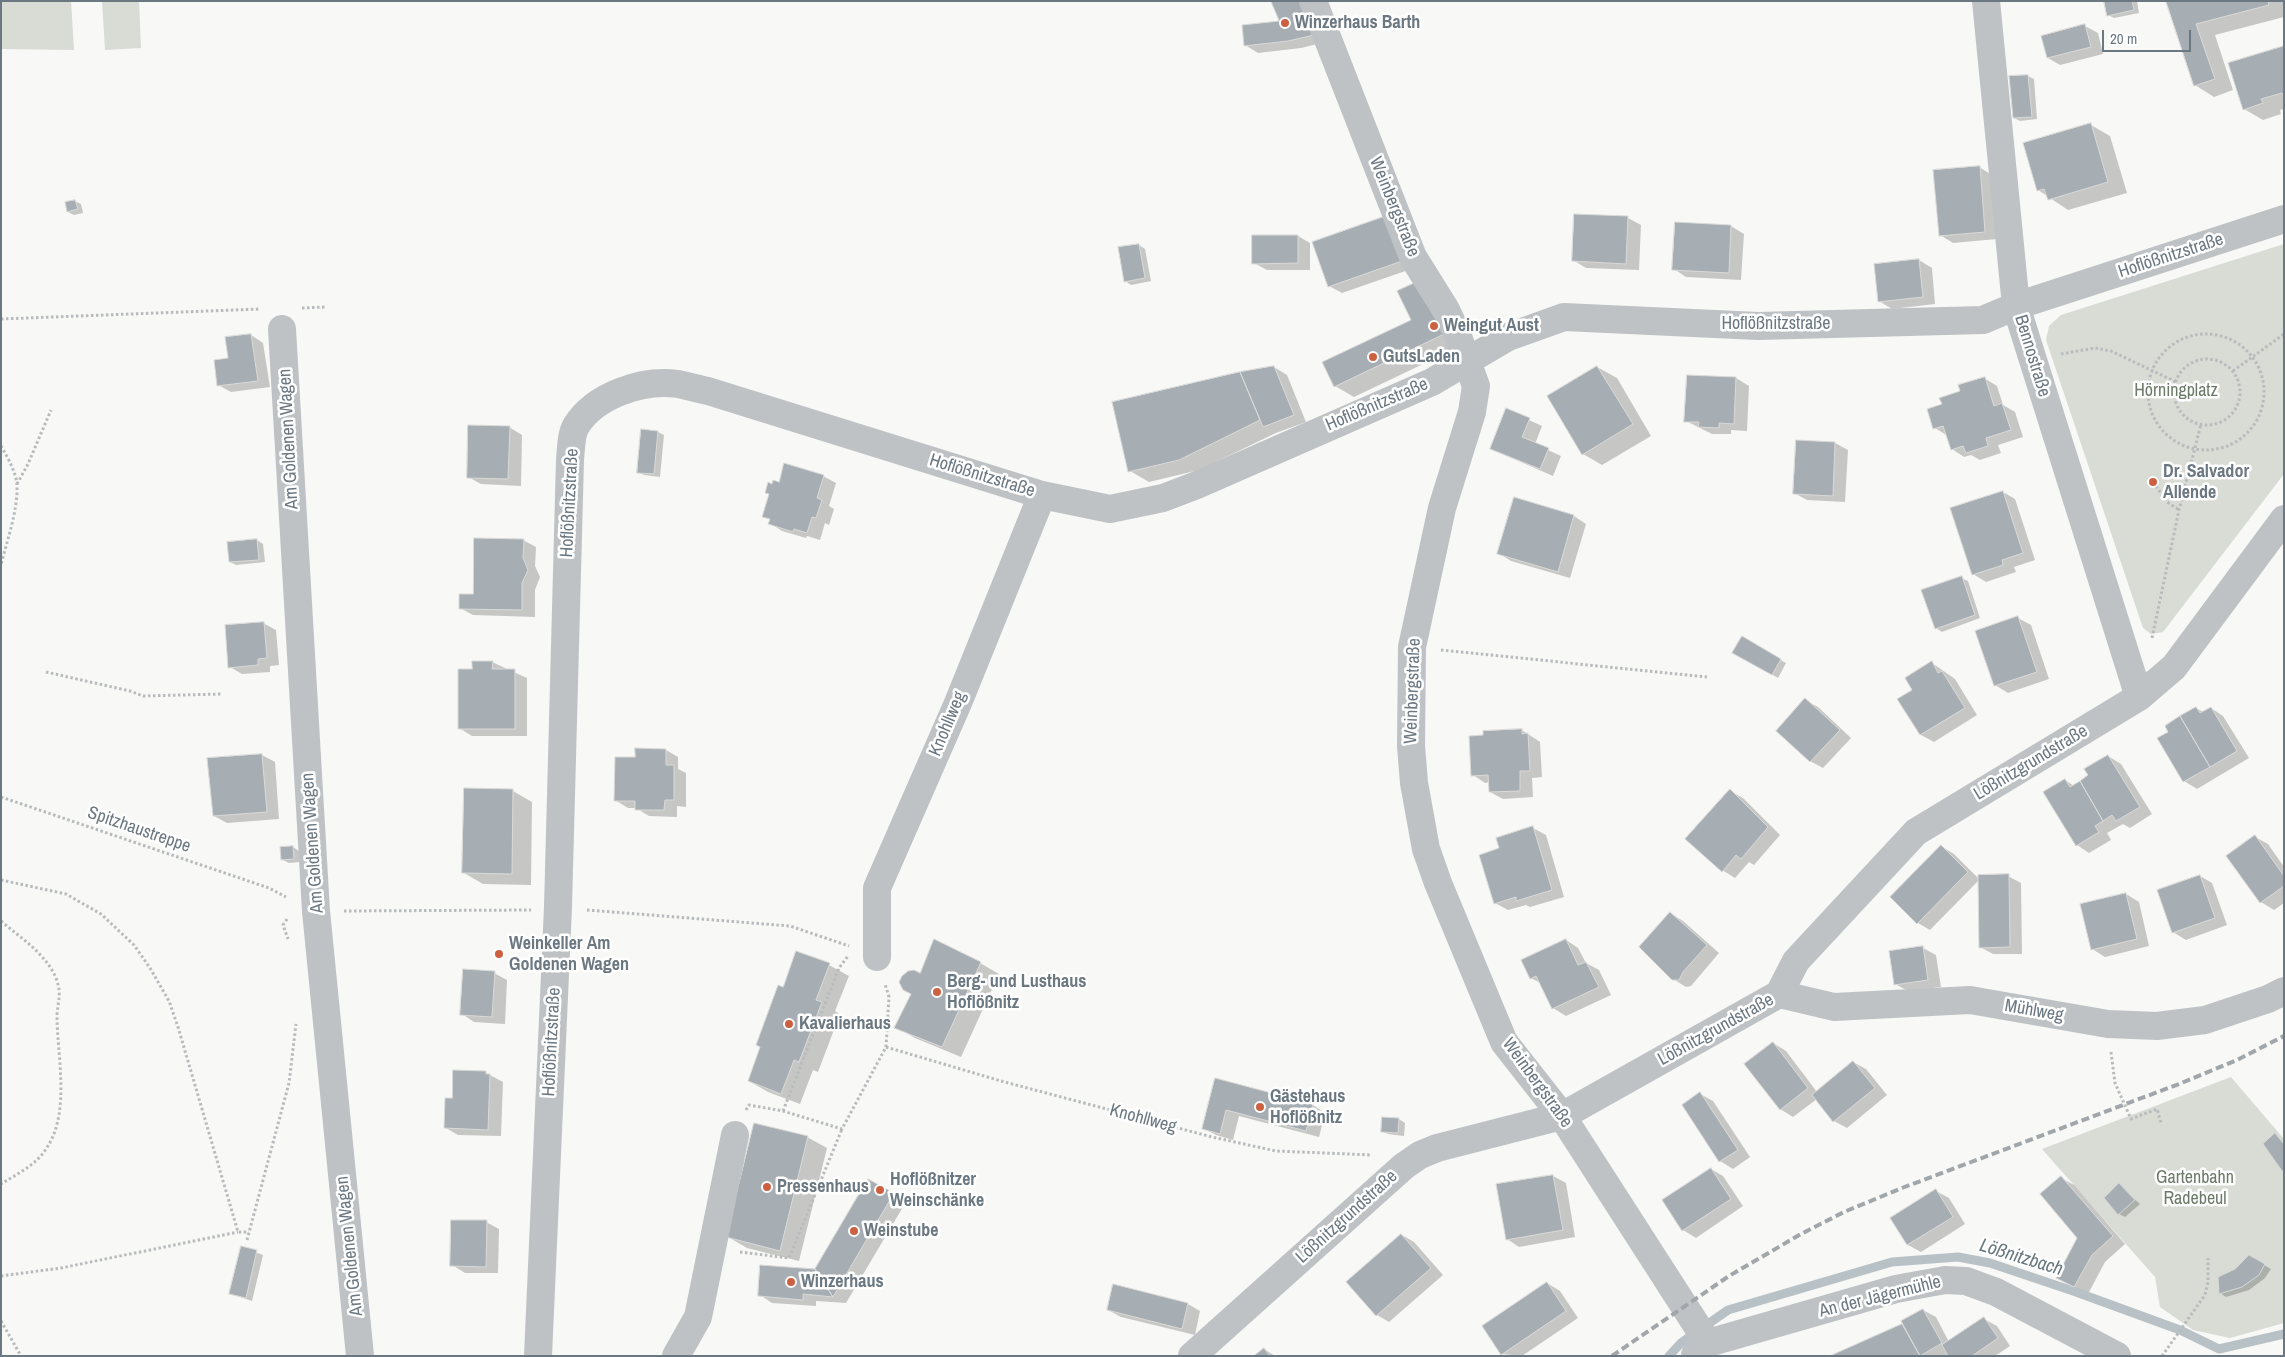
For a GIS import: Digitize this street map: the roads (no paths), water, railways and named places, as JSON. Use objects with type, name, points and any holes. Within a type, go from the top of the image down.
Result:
[{"type":"street","name":"Weinbergstraße","points":[[1313,1],[1413,257],[1446,310],[1476,386],[1472,412],[1442,508],[1412,647],[1410,746],[1418,810],[1426,848],[1438,883],[1504,1042],[1562,1116],[1700,1340]]},
{"type":"street","name":"Bennostraße","points":[[1986,1],[2016,306],[2139,697]]},
{"type":"street","name":"Hoflößnitzstraße","points":[[538,1356],[558,907],[570,460],[575,427],[605,399],[624,391],[647,385],[677,384],[708,391],[1042,495],[1110,509],[1163,498],[1432,382],[1508,337],[1564,317],[1758,326],[1982,320],[2016,306],[2284,219]]},
{"type":"street","name":"Am Goldenen Wagen","points":[[282,315],[360,1356]]},
{"type":"street","name":"Knohllweg","points":[[866,952],[877,888],[958,703],[1042,495]]},
{"type":"street","name":"Lößnitzgrundstraße","points":[[1192,1356],[1404,1166],[1420,1155],[1437,1148],[1562,1116],[1779,994],[1796,962],[1916,832],[2139,697],[2174,667],[2284,519]]},
{"type":"street","name":"Mühlweg","points":[[1779,994],[1834,1007],[1970,1000],[2108,1024],[2157,1026],[2205,1020],[2268,999],[2284,991]]},
{"type":"street","points":[[676,1356],[698,1317],[735,1135]]},
{"type":"street","name":"An der Jägermühle","points":[[1700,1340],[1896,1289],[1945,1280],[1966,1281],[1996,1292],[2117,1356]]},
{"type":"waterway","name":"Lößnitzbach","points":[[1669,1356],[1681,1343],[1728,1310],[1892,1262],[1958,1257],[1990,1263],[2076,1292],[2180,1330],[2219,1349],[2284,1334]]},
{"type":"railway","points":[[1612,1356],[1729,1276],[1801,1234],[1844,1212],[1902,1188],[2179,1084],[2237,1060],[2284,1036]]},
{"type":"place","name":"Winzerhaus Barth","points":[[1285,23]]},
{"type":"place","name":"Weingut Aust","points":[[1434,326]]},
{"type":"place","name":"GutsLaden","points":[[1373,357]]},
{"type":"place","name":"Dr. Salvador Allende","points":[[2153,482]]},
{"type":"place","name":"Weinkeller Am Goldenen Wagen","points":[[499,954]]},
{"type":"place","name":"Berg- und Lusthaus Hoflößnitz","points":[[937,992]]},
{"type":"place","name":"Kavalierhaus","points":[[789,1024]]},
{"type":"place","name":"Gästehaus Hoflößnitz","points":[[1260,1107]]},
{"type":"place","name":"Pressenhaus","points":[[767,1187]]},
{"type":"place","name":"Hoflößnitzer Weinschänke","points":[[880,1190]]},
{"type":"place","name":"Weinstube","points":[[854,1231]]},
{"type":"place","name":"Winzerhaus","points":[[791,1282]]},
{"type":"park label","name":"Hörningplatz","points":[[2176,391]]},
{"type":"park label","name":"Gartenbahn Radebeul","points":[[2195,1188]]}]
